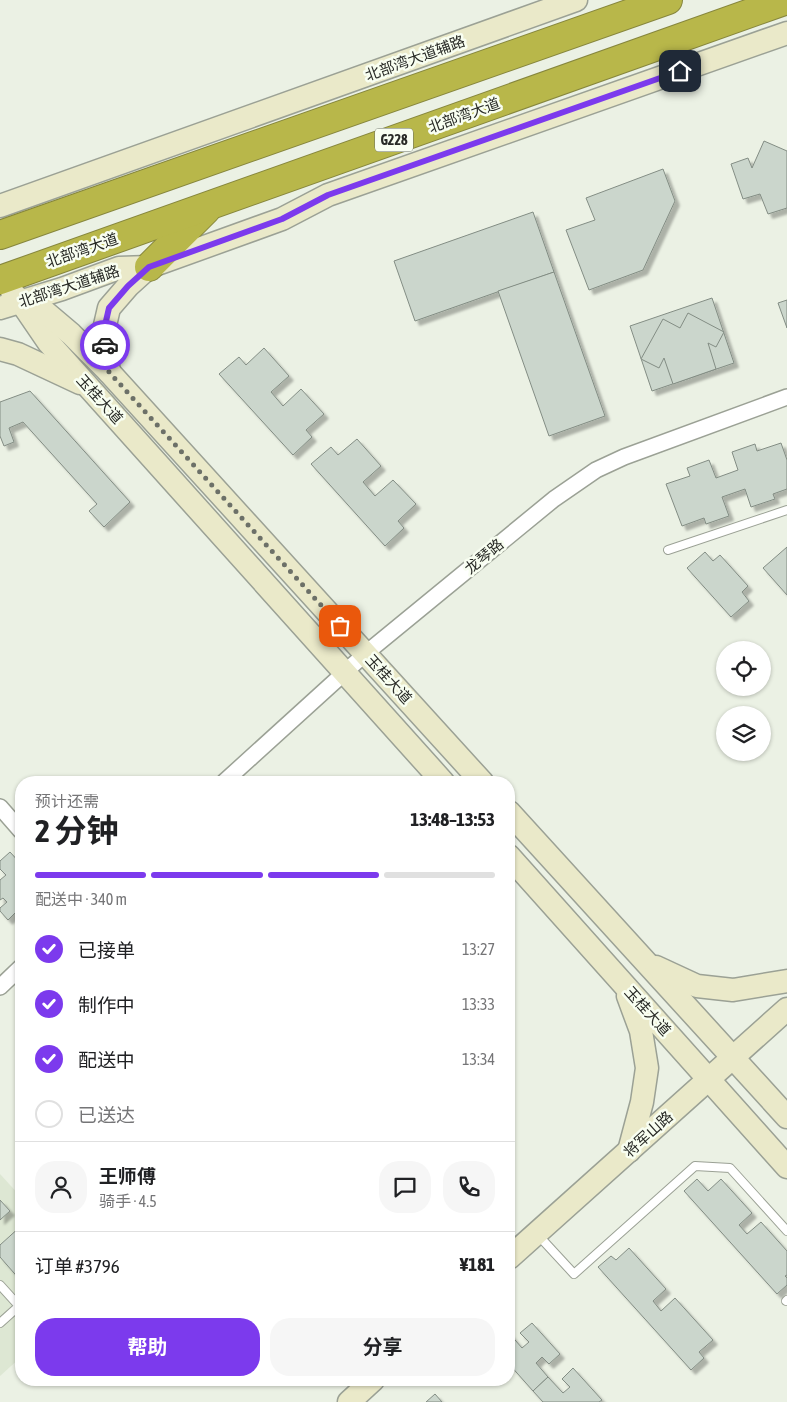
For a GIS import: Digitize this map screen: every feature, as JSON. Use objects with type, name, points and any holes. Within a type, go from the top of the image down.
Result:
[{"type":"highway","points":[[0,235],[668,0]]},
{"type":"highway","name":"北部湾大道","points":[[0,279],[787,0]]},
{"type":"highway","points":[[149,267],[211,205]]},
{"type":"main road","name":"北部湾大道辅路","points":[[0,206],[576,0]]},
{"type":"main road","name":"北部湾大道辅路","points":[[10,305],[62,289],[119,268],[149,267],[282,219],[328,195],[787,33]]},
{"type":"main road","points":[[0,349],[18,354],[90,388],[109,372],[103,334],[109,308],[128,286],[149,267]]},
{"type":"main road","name":"玉桂大道","points":[[0,279],[10,305],[50,343],[438,776]]},
{"type":"main road","name":"玉桂大道","points":[[10,305],[45,312],[71,334],[109,372],[477,776]]},
{"type":"main road","name":"玉桂大道","points":[[515,819],[787,1118]]},
{"type":"main road","name":"玉桂大道","points":[[515,863],[787,1167]]},
{"type":"main road","points":[[645,961],[697,986],[733,990],[787,981]]},
{"type":"main road","points":[[623,984],[641,1031],[647,1068],[642,1102],[629,1151]]},
{"type":"main road","name":"将军山路","points":[[515,1253],[787,1009]]},
{"type":"main road","points":[[348,1402],[366,1386]]},
{"type":"street","name":"龙琴路","points":[[231,776],[365,654],[554,498],[596,470],[624,457],[787,397]]},
{"type":"street","points":[[0,807],[15,824]]},
{"type":"street","points":[[0,987],[15,973]]},
{"type":"lane","points":[[668,550],[787,510]]},
{"type":"lane","points":[[537,1233],[574,1274],[695,1166],[730,1168],[787,1231]]},
{"type":"lane","points":[[0,1285],[15,1302]]},
{"type":"lane","points":[[0,1323],[15,1309]]},
{"type":"shaded area","points":[[0,1174],[15,1190],[15,1362],[0,1376]]},
{"type":"building","points":[[764,141],[787,151],[787,208],[768,214],[760,194],[743,199],[731,164],[748,158],[752,168]]},
{"type":"building","points":[[663,169],[675,201],[643,270],[589,290],[566,230],[595,220],[586,198]]},
{"type":"building","points":[[533,212],[554,272],[415,321],[394,261]]},
{"type":"building","points":[[554,272],[605,416],[549,436],[498,291]]},
{"type":"building","points":[[712,298],[734,363],[652,391],[630,326]]},
{"type":"building","points":[[787,300],[787,328],[778,303]]},
{"type":"building","points":[[688,313],[724,332],[716,347],[708,343],[716,369],[673,384],[664,358],[659,368],[641,359],[663,319],[680,328]]},
{"type":"building","points":[[264,348],[289,376],[271,392],[283,406],[301,389],[324,414],[306,430],[312,437],[293,455],[219,374],[239,357],[246,365]]},
{"type":"building","points":[[30,391],[130,502],[104,527],[89,511],[97,504],[23,422],[9,428],[14,442],[4,446],[0,436],[0,402]]},
{"type":"building","points":[[357,439],[381,466],[363,482],[375,496],[393,480],[416,504],[398,521],[404,528],[385,546],[311,464],[331,447],[338,455]]},
{"type":"building","points":[[781,443],[787,460],[787,489],[773,494],[775,499],[751,507],[745,489],[722,497],[729,516],[706,524],[704,518],[682,526],[666,484],[690,476],[687,468],[709,460],[716,478],[738,470],[732,452],[755,444],[757,451]]},
{"type":"building","points":[[787,547],[787,595],[763,568]]},
{"type":"building","points":[[705,552],[713,561],[720,555],[748,586],[742,592],[749,601],[731,617],[687,568]]},
{"type":"building","points":[[10,852],[15,857],[15,913],[8,920],[0,911],[0,908],[7,902],[3,898],[0,900],[0,880],[6,875],[0,869],[0,861]]},
{"type":"building","points":[[697,1179],[708,1191],[721,1179],[752,1213],[739,1225],[747,1234],[761,1222],[787,1251],[787,1275],[785,1276],[787,1278],[787,1285],[777,1294],[684,1191]]},
{"type":"building","points":[[0,1200],[10,1211],[0,1220]]},
{"type":"building","points":[[15,1231],[15,1274],[0,1257],[0,1245]]},
{"type":"building","points":[[629,1248],[666,1289],[653,1301],[661,1311],[675,1298],[713,1340],[699,1352],[704,1358],[691,1370],[598,1267],[611,1256],[616,1260]]},
{"type":"building","points":[[532,1323],[560,1354],[549,1364],[542,1357],[536,1363],[548,1377],[533,1391],[515,1371],[515,1340],[522,1348],[529,1342],[520,1333]]},
{"type":"building","points":[[573,1368],[602,1400],[599,1402],[543,1402],[533,1391],[548,1377],[563,1393],[570,1387],[562,1379]]},
{"type":"building","points":[[435,1394],[442,1402],[426,1402]]},
{"type":"way so far","points":[[105,345],[109,372],[340,626]]},
{"type":"route","points":[[105,345],[103,334],[109,308],[128,286],[149,267],[282,219],[328,195],[680,71]]}]
